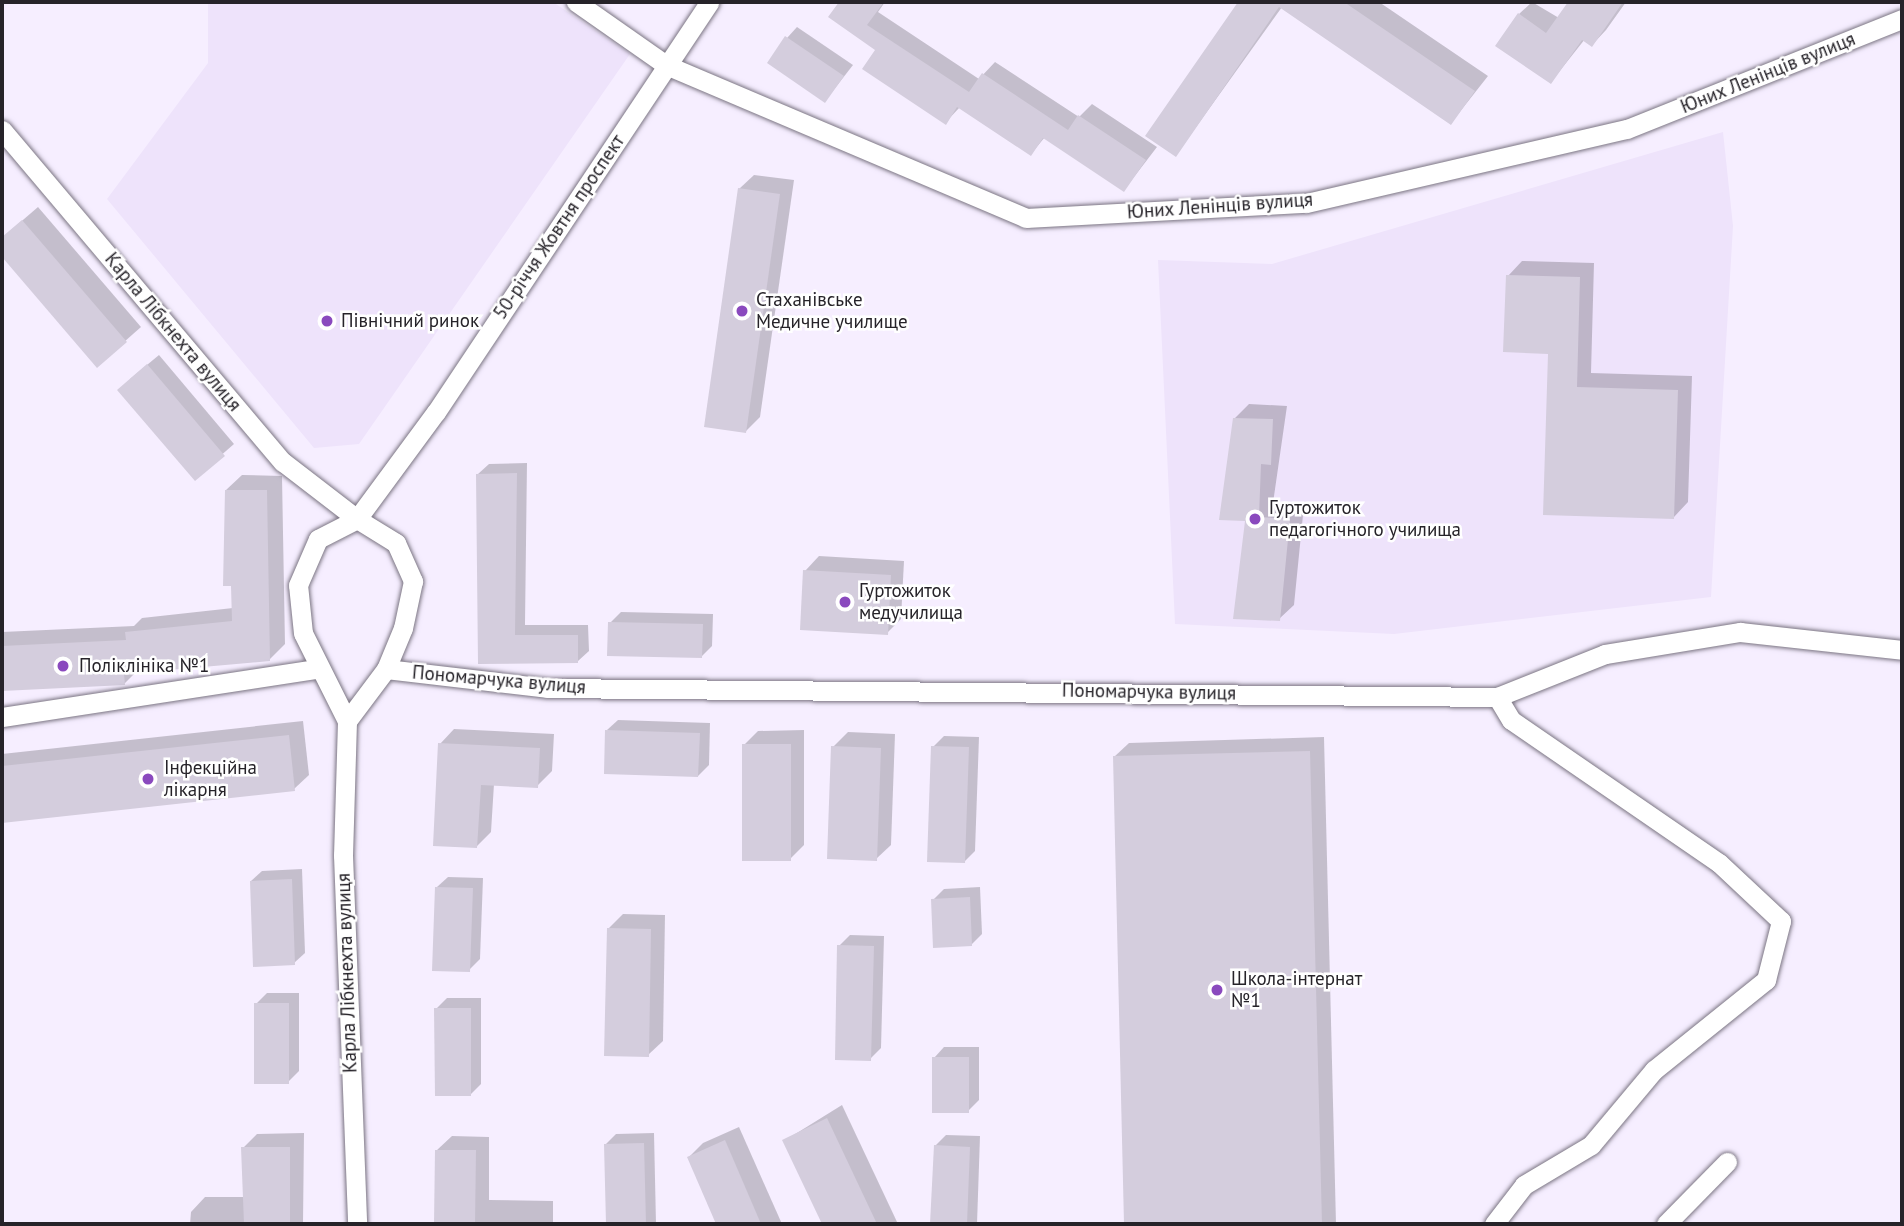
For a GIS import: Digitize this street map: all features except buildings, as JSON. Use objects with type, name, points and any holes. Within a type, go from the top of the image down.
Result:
[{"type":"street","name":"Юних Ленінців вулиця","points":[[576,2],[666,65],[1026,218],[1319,200],[1627,129],[1902,19]]},
{"type":"street","name":"50-річчя Жовтня проспект","points":[[358,519],[436,412],[709,2]]},
{"type":"street","name":"Карла Лібкнехта вулиця","points":[[2,130],[283,462],[358,519],[396,543],[413,581],[386,669],[347,721],[342,855],[357,1224]]},
{"type":"street","points":[[347,721],[316,669],[303,633],[298,585],[318,539],[358,519]]},
{"type":"street","name":"Пономарчука вулиця","points":[[386,669],[547,688],[1497,697],[1605,654],[1740,632],[1902,650]]},
{"type":"street","points":[[2,717],[316,669]]},
{"type":"street","points":[[1494,1224],[1524,1185],[1591,1145],[1654,1070],[1766,980],[1781,921],[1719,863],[1511,720],[1497,697]]},
{"type":"street","points":[[1666,1224],[1727,1162]]},
{"type":"shaded area","name":"Північний ринок","points":[[208,2],[553,2],[630,54],[359,444],[314,448],[107,199],[208,63]]},
{"type":"shaded area","points":[[1723,132],[1733,226],[1711,597],[1394,634],[1175,624],[1158,260],[1272,264]]},
{"type":"place","name":"Стаханівське Медичне училище","points":[[742,311]]},
{"type":"place","name":"Північний ринок","points":[[327,321]]},
{"type":"place","name":"Гуртожиток педагогічного училища","points":[[1255,519]]},
{"type":"place","name":"Гуртожиток медучилища","points":[[845,602]]},
{"type":"place","name":"Поліклініка №1","points":[[63,666]]},
{"type":"place","name":"Інфекційна лікарня","points":[[148,779]]},
{"type":"place","name":"Школа-інтернат №1","points":[[1217,990]]}]
